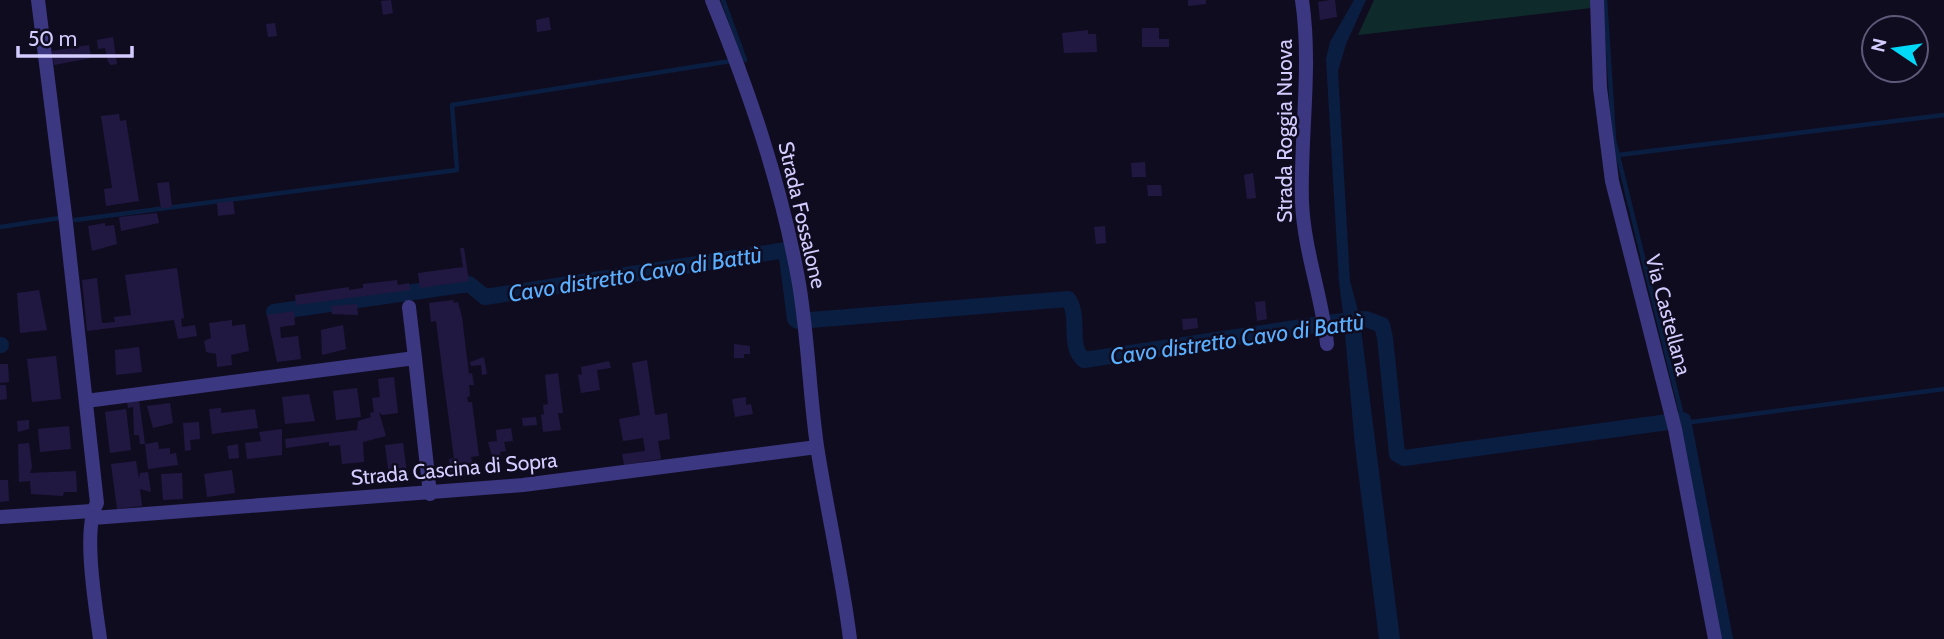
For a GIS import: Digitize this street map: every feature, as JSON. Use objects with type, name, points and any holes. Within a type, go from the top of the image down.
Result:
[{"type":"street","points":[[38,0],[97,503],[92,514],[91,563],[100,639]]},
{"type":"street","name":"Strada Fossalone","points":[[712,0],[743,75],[774,168],[798,281],[817,447],[844,590],[850,639]]},
{"type":"street","name":"Strada Roggia Nuova","points":[[1302,0],[1308,41],[1302,202],[1312,280],[1325,330]]},
{"type":"street","name":"Via Castellana","points":[[1597,0],[1600,88],[1612,181],[1674,422],[1716,639]]},
{"type":"street","points":[[409,307],[430,494]]},
{"type":"street","points":[[86,401],[415,358]]},
{"type":"street","name":"Strada Cascina di Sopra","points":[[0,517],[430,494],[817,447]]},
{"type":"green space","points":[[1374,0],[1590,0],[1591,8],[1358,35]]},
{"type":"water","points":[[1354,0],[1366,0],[1346,44],[1338,71],[1350,281],[1360,318],[1344,320],[1339,282],[1326,59],[1330,42]]},
{"type":"water","points":[[1360,321],[1400,639],[1379,639],[1355,446],[1344,323]]},
{"type":"building","points":[[391,0],[393,13],[383,15],[381,1]]},
{"type":"building","points":[[1188,0],[1206,0],[1206,4],[1188,6]]},
{"type":"building","points":[[1335,0],[1337,17],[1320,20],[1318,2]]},
{"type":"building","points":[[549,17],[551,30],[537,32],[536,20]]},
{"type":"building","points":[[275,23],[277,36],[268,37],[266,24]]},
{"type":"building","points":[[1142,28],[1159,28],[1159,39],[1169,39],[1169,47],[1142,47]]},
{"type":"building","points":[[1088,30],[1088,34],[1096,34],[1097,52],[1064,53],[1062,33]]},
{"type":"building","points":[[113,37],[117,64],[111,65],[105,48],[98,49],[97,40]]},
{"type":"building","points":[[89,45],[91,58],[54,65],[52,51]]},
{"type":"building","points":[[119,114],[120,121],[126,120],[139,201],[106,206],[104,189],[112,188],[101,116]]},
{"type":"building","points":[[1145,162],[1146,177],[1132,177],[1131,163]]},
{"type":"building","points":[[1253,173],[1256,198],[1247,199],[1244,175]]},
{"type":"building","points":[[169,182],[172,207],[161,209],[157,183]]},
{"type":"building","points":[[1147,185],[1161,185],[1162,196],[1148,196]]},
{"type":"building","points":[[233,201],[235,214],[218,216],[217,203]]},
{"type":"building","points":[[157,213],[159,223],[121,231],[119,217]]},
{"type":"building","points":[[105,223],[105,226],[114,225],[117,244],[92,251],[88,226]]},
{"type":"building","points":[[1105,226],[1106,243],[1096,244],[1094,227]]},
{"type":"building","points":[[460,248],[464,248],[469,281],[420,288],[418,273],[463,267]]},
{"type":"building","points":[[177,268],[184,318],[181,319],[182,327],[195,325],[197,336],[178,339],[174,320],[87,331],[82,280],[97,278],[102,323],[115,322],[114,317],[131,315],[125,275]]},
{"type":"building","points":[[397,280],[398,285],[409,283],[410,290],[296,305],[295,295],[349,287],[349,290],[363,288],[363,284]]},
{"type":"building","points":[[39,290],[47,330],[20,333],[17,293]]},
{"type":"building","points":[[453,300],[454,303],[458,302],[462,317],[469,374],[472,373],[474,385],[469,385],[470,396],[467,397],[468,402],[472,402],[479,456],[471,457],[475,474],[451,477],[449,459],[454,458],[436,321],[431,322],[429,303]]},
{"type":"building","points":[[1265,301],[1267,319],[1257,321],[1255,302]]},
{"type":"building","points":[[357,304],[358,315],[332,314],[331,306]]},
{"type":"building","points":[[294,311],[295,325],[280,327],[281,338],[298,336],[301,359],[277,362],[267,315]]},
{"type":"building","points":[[1197,318],[1198,328],[1183,330],[1182,319]]},
{"type":"building","points":[[232,320],[232,326],[245,324],[249,351],[231,355],[232,365],[217,367],[216,354],[206,352],[204,341],[211,338],[209,323]]},
{"type":"building","points":[[343,325],[346,349],[322,355],[321,330]]},
{"type":"building","points":[[734,344],[750,346],[750,354],[744,354],[744,358],[734,358]]},
{"type":"building","points":[[139,347],[142,372],[116,375],[115,350]]},
{"type":"building","points":[[56,356],[61,399],[32,402],[27,359]]},
{"type":"building","points":[[484,357],[487,374],[482,375],[481,365],[471,366],[470,362]]},
{"type":"building","points":[[647,360],[655,415],[667,413],[670,439],[658,441],[661,459],[624,465],[622,454],[645,451],[643,438],[623,441],[619,419],[640,415],[632,363]]},
{"type":"building","points":[[609,361],[611,368],[597,370],[600,390],[581,393],[578,375],[582,374],[581,367]]},
{"type":"building","points":[[0,364],[8,364],[9,382],[0,383]]},
{"type":"building","points":[[558,373],[563,413],[558,413],[561,430],[543,432],[541,415],[544,414],[543,405],[548,404],[545,375]]},
{"type":"building","points":[[394,377],[398,413],[382,415],[379,412],[386,436],[363,442],[364,462],[342,464],[340,445],[329,446],[329,442],[286,448],[285,439],[357,430],[358,421],[371,417],[370,413],[374,412],[372,398],[380,397],[378,379]]},
{"type":"building","points":[[0,385],[6,385],[7,399],[0,400]]},
{"type":"building","points":[[357,388],[361,417],[336,420],[333,391]]},
{"type":"building","points":[[309,394],[315,421],[285,424],[282,397]]},
{"type":"building","points":[[746,397],[746,405],[751,404],[753,414],[735,417],[732,399]]},
{"type":"building","points":[[139,400],[145,444],[140,444],[139,435],[134,435],[133,407],[128,408],[127,402]]},
{"type":"building","points":[[170,403],[173,423],[153,428],[147,406]]},
{"type":"building","points":[[221,408],[221,413],[255,409],[258,428],[212,434],[209,409]]},
{"type":"building","points":[[126,409],[131,450],[110,453],[105,412]]},
{"type":"building","points":[[536,417],[537,425],[523,426],[522,418]]},
{"type":"building","points":[[29,420],[29,429],[18,432],[17,421]]},
{"type":"building","points":[[199,422],[200,439],[190,440],[191,450],[185,451],[183,423]]},
{"type":"building","points":[[69,426],[71,449],[40,452],[38,429]]},
{"type":"building","points":[[511,428],[513,441],[504,442],[506,451],[500,452],[501,459],[493,460],[488,442],[497,441],[496,430]]},
{"type":"building","points":[[282,429],[282,455],[247,459],[245,443],[261,441],[259,432]]},
{"type":"building","points":[[158,442],[159,449],[170,448],[170,454],[176,453],[178,465],[148,469],[145,444]]},
{"type":"building","points":[[29,443],[32,467],[30,473],[76,471],[77,492],[64,492],[63,496],[31,494],[30,481],[19,482],[18,444]]},
{"type":"building","points":[[403,443],[407,473],[389,475],[385,445]]},
{"type":"building","points":[[238,444],[239,458],[229,459],[227,446]]},
{"type":"building","points":[[136,461],[139,479],[140,473],[148,472],[151,492],[140,489],[142,506],[117,509],[111,464]]},
{"type":"building","points":[[232,470],[235,493],[207,497],[204,474]]},
{"type":"building","points":[[182,473],[183,499],[163,500],[161,474]]},
{"type":"building","points":[[0,480],[8,480],[9,501],[0,502]]},
{"type":"waterway","name":"Cavo distretto Cavo di Battù","points":[[723,0],[745,60]]},
{"type":"waterway","points":[[1605,0],[1614,140],[1683,420]]},
{"type":"waterway","name":"Cavo distretto Cavo di Battù","points":[[75,220],[457,170],[452,105],[731,61]]},
{"type":"waterway","points":[[1618,155],[1944,115]]},
{"type":"waterway","name":"Cavo distretto Cavo di Battù","points":[[0,227],[60,218]]},
{"type":"waterway","name":"Cavo distretto Cavo di Battù","points":[[274,312],[469,284],[485,297],[786,250],[795,319],[798,321],[1068,299],[1074,314],[1076,347],[1084,360],[1366,319],[1382,325],[1397,454],[1404,458],[1683,420],[1725,639]]},
{"type":"waterway","points":[[1684,423],[1944,389]]}]
